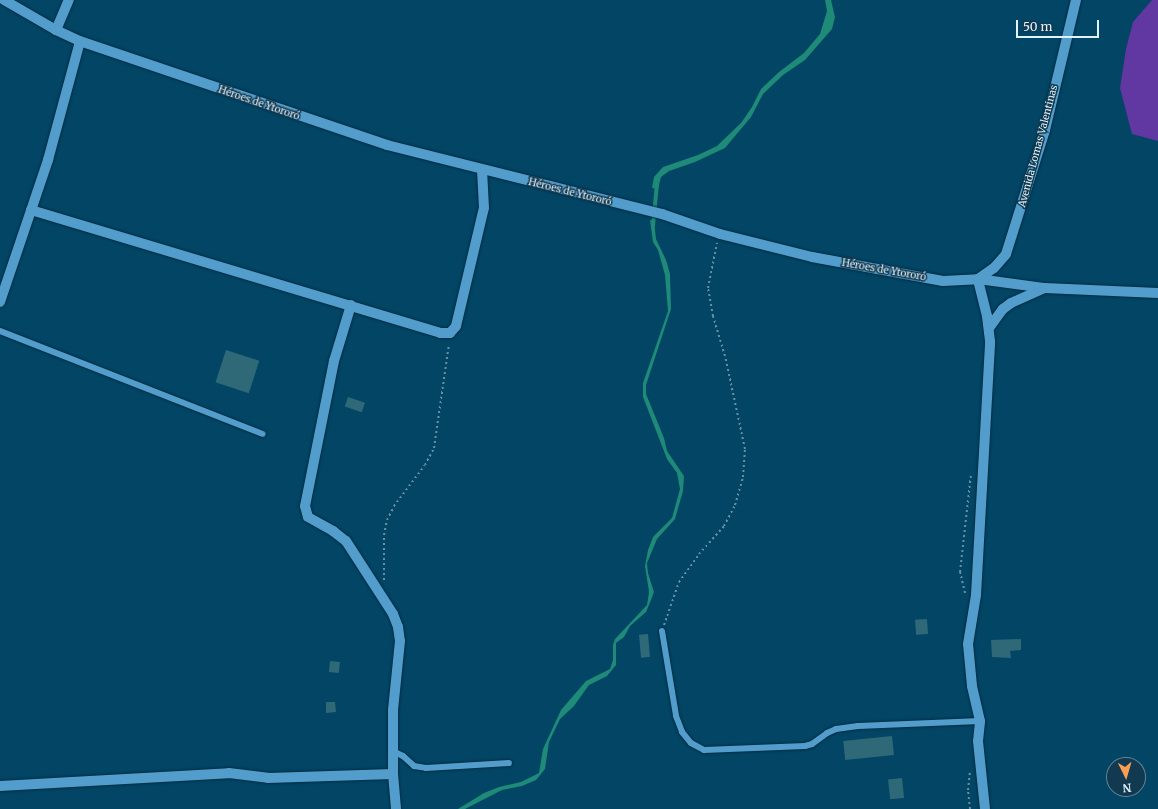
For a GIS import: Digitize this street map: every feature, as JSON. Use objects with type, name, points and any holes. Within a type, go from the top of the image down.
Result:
[{"type":"street","name":"Héroes de Ytororó","points":[[4,0],[56,30],[80,41],[387,146],[662,214],[720,234],[812,257],[912,276],[943,280],[978,279],[1045,288],[1158,293]]},
{"type":"street","points":[[56,30],[69,0]]},
{"type":"street","name":"Avenida Lomas Valentinas","points":[[978,279],[994,268],[1006,254],[1045,130],[1076,0]]},
{"type":"street","points":[[0,302],[48,160],[80,41]]},
{"type":"street","points":[[31,210],[351,304],[440,333],[450,333],[456,326],[484,208],[482,170]]},
{"type":"street","points":[[978,279],[989,328],[990,340],[976,595],[968,644],[972,686],[980,720],[978,741],[984,809]]},
{"type":"street","points":[[989,328],[1003,309],[1011,303],[1045,288]]},
{"type":"street","points":[[351,304],[334,362],[305,506],[308,517],[336,533],[346,541],[393,614],[398,627],[400,641],[393,710],[393,774],[396,809]]},
{"type":"street","points":[[0,786],[229,773],[268,778],[393,774]]},
{"type":"lane","points":[[0,330],[264,434]]},
{"type":"lane","points":[[662,632],[676,716],[682,732],[691,743],[704,750],[805,746],[812,744],[827,733],[836,729],[858,726],[980,720]]},
{"type":"lane","points":[[393,750],[403,756],[414,766],[426,768],[509,763]]},
{"type":"path","points":[[662,632],[679,582],[699,554],[724,526],[735,505],[743,477],[745,449],[725,356],[713,316],[708,288],[711,268],[720,234]]},
{"type":"path","points":[[383,598],[384,535],[387,520],[394,506],[425,465],[434,448],[450,333]]},
{"type":"shaded area","points":[[825,0],[831,0],[835,17],[832,29],[805,60],[783,75],[763,94],[751,117],[725,148],[695,162],[669,171],[661,177],[658,189],[652,188],[654,177],[663,167],[698,155],[717,146],[741,123],[752,107],[761,89],[779,72],[804,53],[820,34],[827,11]]},
{"type":"shaded area","points":[[1152,0],[1158,0],[1158,141],[1132,134],[1120,88],[1126,49],[1133,22]]},
{"type":"shaded area","points":[[650,220],[654,221],[656,239],[666,260],[670,274],[671,309],[646,385],[646,394],[664,438],[667,451],[684,476],[683,491],[675,519],[657,539],[647,563],[648,573],[654,592],[646,612],[630,626],[624,637],[616,643],[616,665],[607,676],[589,685],[574,706],[560,719],[549,742],[545,769],[536,780],[522,786],[502,790],[465,809],[458,809],[484,793],[499,787],[521,782],[539,773],[543,749],[561,710],[586,681],[610,669],[613,660],[613,645],[615,639],[647,605],[649,592],[645,566],[648,550],[653,537],[672,518],[680,489],[677,473],[667,459],[643,397],[643,383],[668,311],[665,275],[658,250],[653,242]]},
{"type":"building","points":[[226,350],[259,361],[249,393],[215,382]]},
{"type":"building","points":[[348,397],[365,403],[362,412],[345,406]]},
{"type":"building","points":[[927,619],[928,634],[916,635],[915,620]]},
{"type":"building","points":[[648,634],[650,657],[641,658],[639,635]]},
{"type":"building","points":[[1021,639],[1021,650],[1010,651],[1011,658],[992,657],[991,640]]},
{"type":"building","points":[[330,661],[340,662],[339,673],[329,672]]},
{"type":"building","points":[[326,702],[335,702],[336,712],[326,713]]},
{"type":"building","points":[[892,736],[894,755],[845,760],[843,741]]},
{"type":"building","points":[[902,778],[904,798],[890,799],[888,779]]},
{"type":"waterway","points":[[653,226],[657,184]]}]
